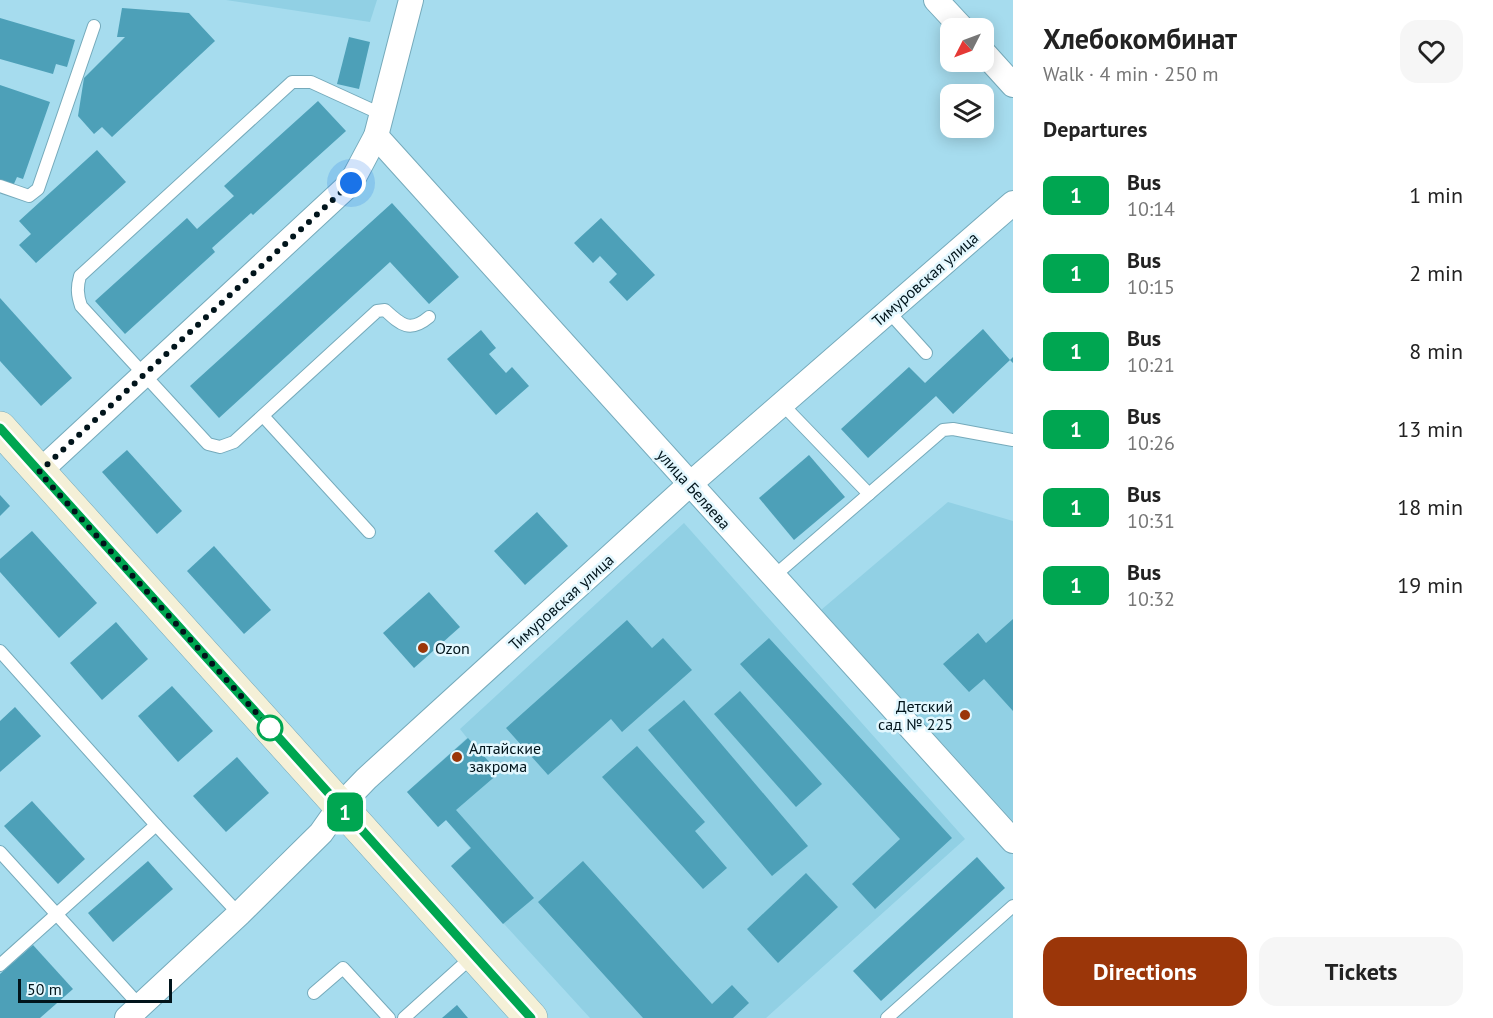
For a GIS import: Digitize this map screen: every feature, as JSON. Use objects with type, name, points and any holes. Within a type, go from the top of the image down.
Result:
[{"type":"street","points":[[39,472],[351,183],[379,125],[411,0]]},
{"type":"street","points":[[936,0],[953,18]]},
{"type":"street","points":[[994,64],[1013,85]]},
{"type":"street","name":"улица Беляева","points":[[379,125],[690,484],[1013,842]]},
{"type":"street","name":"Тимуровская улица","points":[[133,1012],[321,833],[340,806],[366,779],[690,484],[1013,203]]},
{"type":"street","points":[[0,429],[531,1018]]},
{"type":"lane","points":[[0,186],[29,196],[38,189],[94,26]]},
{"type":"lane","points":[[379,125],[311,82],[292,82],[80,276],[77,287],[81,306],[208,444],[220,447],[234,442],[376,311],[385,309],[399,324],[408,326],[420,324],[429,317]]},
{"type":"lane","points":[[888,311],[926,353]]},
{"type":"lane","points":[[782,404],[868,494]]},
{"type":"lane","points":[[263,416],[369,532]]},
{"type":"lane","points":[[774,576],[944,430],[953,429],[1013,440]]},
{"type":"lane","points":[[0,651],[238,914]]},
{"type":"lane","points":[[0,965],[156,825]]},
{"type":"lane","points":[[0,852],[56,915],[133,1012]]},
{"type":"lane","points":[[887,1018],[1013,906]]},
{"type":"lane","points":[[404,1018],[475,955]]},
{"type":"lane","points":[[314,993],[343,968],[389,1018]]},
{"type":"shaded area","points":[[226,0],[377,0],[370,22]]},
{"type":"shaded area","name":"Детский сад № 225","points":[[948,502],[1013,521],[1013,821],[821,610]]},
{"type":"shaded area","points":[[684,523],[965,839],[766,1018],[590,1018],[451,866],[470,848],[446,820],[438,827],[407,792],[467,738],[460,729]]},
{"type":"building","points":[[122,8],[189,13],[215,41],[112,137],[102,127],[94,134],[78,116],[84,78],[125,37],[117,37]]},
{"type":"building","points":[[0,18],[75,40],[67,67],[56,64],[53,74],[0,59]]},
{"type":"building","points":[[349,37],[370,42],[359,89],[337,84]]},
{"type":"building","points":[[0,85],[50,102],[23,179],[17,177],[13,186],[0,182]]},
{"type":"building","points":[[318,101],[346,131],[253,215],[251,213],[212,248],[215,252],[125,334],[95,301],[187,218],[197,229],[234,196],[224,186]]},
{"type":"building","points":[[97,150],[126,182],[36,263],[19,245],[31,234],[19,221]]},
{"type":"building","points":[[392,203],[459,277],[429,304],[390,262],[219,418],[190,386]]},
{"type":"building","points":[[601,218],[655,275],[627,301],[609,282],[617,274],[600,256],[593,263],[574,243]]},
{"type":"building","points":[[0,298],[72,378],[41,406],[0,361]]},
{"type":"building","points":[[983,329],[1010,360],[953,414],[936,396],[868,458],[841,429],[909,367],[925,383]]},
{"type":"building","points":[[481,330],[496,348],[489,354],[506,373],[512,367],[529,386],[496,415],[447,359]]},
{"type":"building","points":[[127,450],[182,511],[157,534],[102,472]]},
{"type":"building","points":[[809,455],[845,497],[794,540],[759,498]]},
{"type":"building","points":[[0,495],[10,506],[0,516]]},
{"type":"building","points":[[537,512],[568,546],[525,585],[494,551]]},
{"type":"building","points":[[32,531],[97,603],[59,638],[0,572],[0,559]]},
{"type":"building","points":[[214,546],[271,610],[244,634],[187,571]]},
{"type":"building","points":[[429,592],[460,627],[414,668],[383,633]]},
{"type":"building","points":[[1013,619],[1013,711],[984,679],[969,692],[943,664],[978,633],[986,643]]},
{"type":"building","points":[[627,620],[652,648],[663,638],[692,670],[622,732],[611,719],[548,775],[506,728]]},
{"type":"building","points":[[116,622],[148,659],[102,700],[70,663]]},
{"type":"building","points":[[769,638],[952,838],[875,909],[852,884],[900,839],[740,664]]},
{"type":"building","points":[[172,686],[213,731],[178,762],[138,716]]},
{"type":"building","points":[[740,691],[822,784],[796,807],[714,714]]},
{"type":"building","points":[[684,700],[808,846],[772,876],[648,730]]},
{"type":"building","points":[[15,707],[41,736],[0,772],[0,721]]},
{"type":"building","points":[[468,738],[499,773],[456,810],[534,898],[503,924],[451,866],[471,848],[446,820],[438,827],[407,792]]},
{"type":"building","points":[[637,746],[705,822],[695,831],[727,868],[703,889],[602,777]]},
{"type":"building","points":[[237,757],[269,793],[226,832],[193,796]]},
{"type":"building","points":[[32,801],[85,859],[58,884],[4,826]]},
{"type":"building","points":[[977,857],[1005,888],[881,1001],[853,971]]},
{"type":"building","points":[[148,861],[173,889],[113,942],[88,913]]},
{"type":"building","points":[[583,861],[712,1004],[732,985],[749,1003],[733,1018],[643,1018],[538,902]]},
{"type":"building","points":[[806,873],[838,907],[778,963],[747,929]]},
{"type":"building","points":[[33,945],[73,989],[40,1018],[0,1018],[0,974]]},
{"type":"building","points":[[457,1005],[468,1018],[442,1018]]},
{"type":"bus line","name":"1","points":[[0,428],[531,1018]]},
{"type":"place","name":"Ozon","points":[[423,648]]},
{"type":"place","name":"Детский сад № 225","points":[[965,715]]},
{"type":"place","name":"Алтайские закрома","points":[[457,757]]},
{"type":"route","points":[[270,728],[39,472],[351,183]]}]
